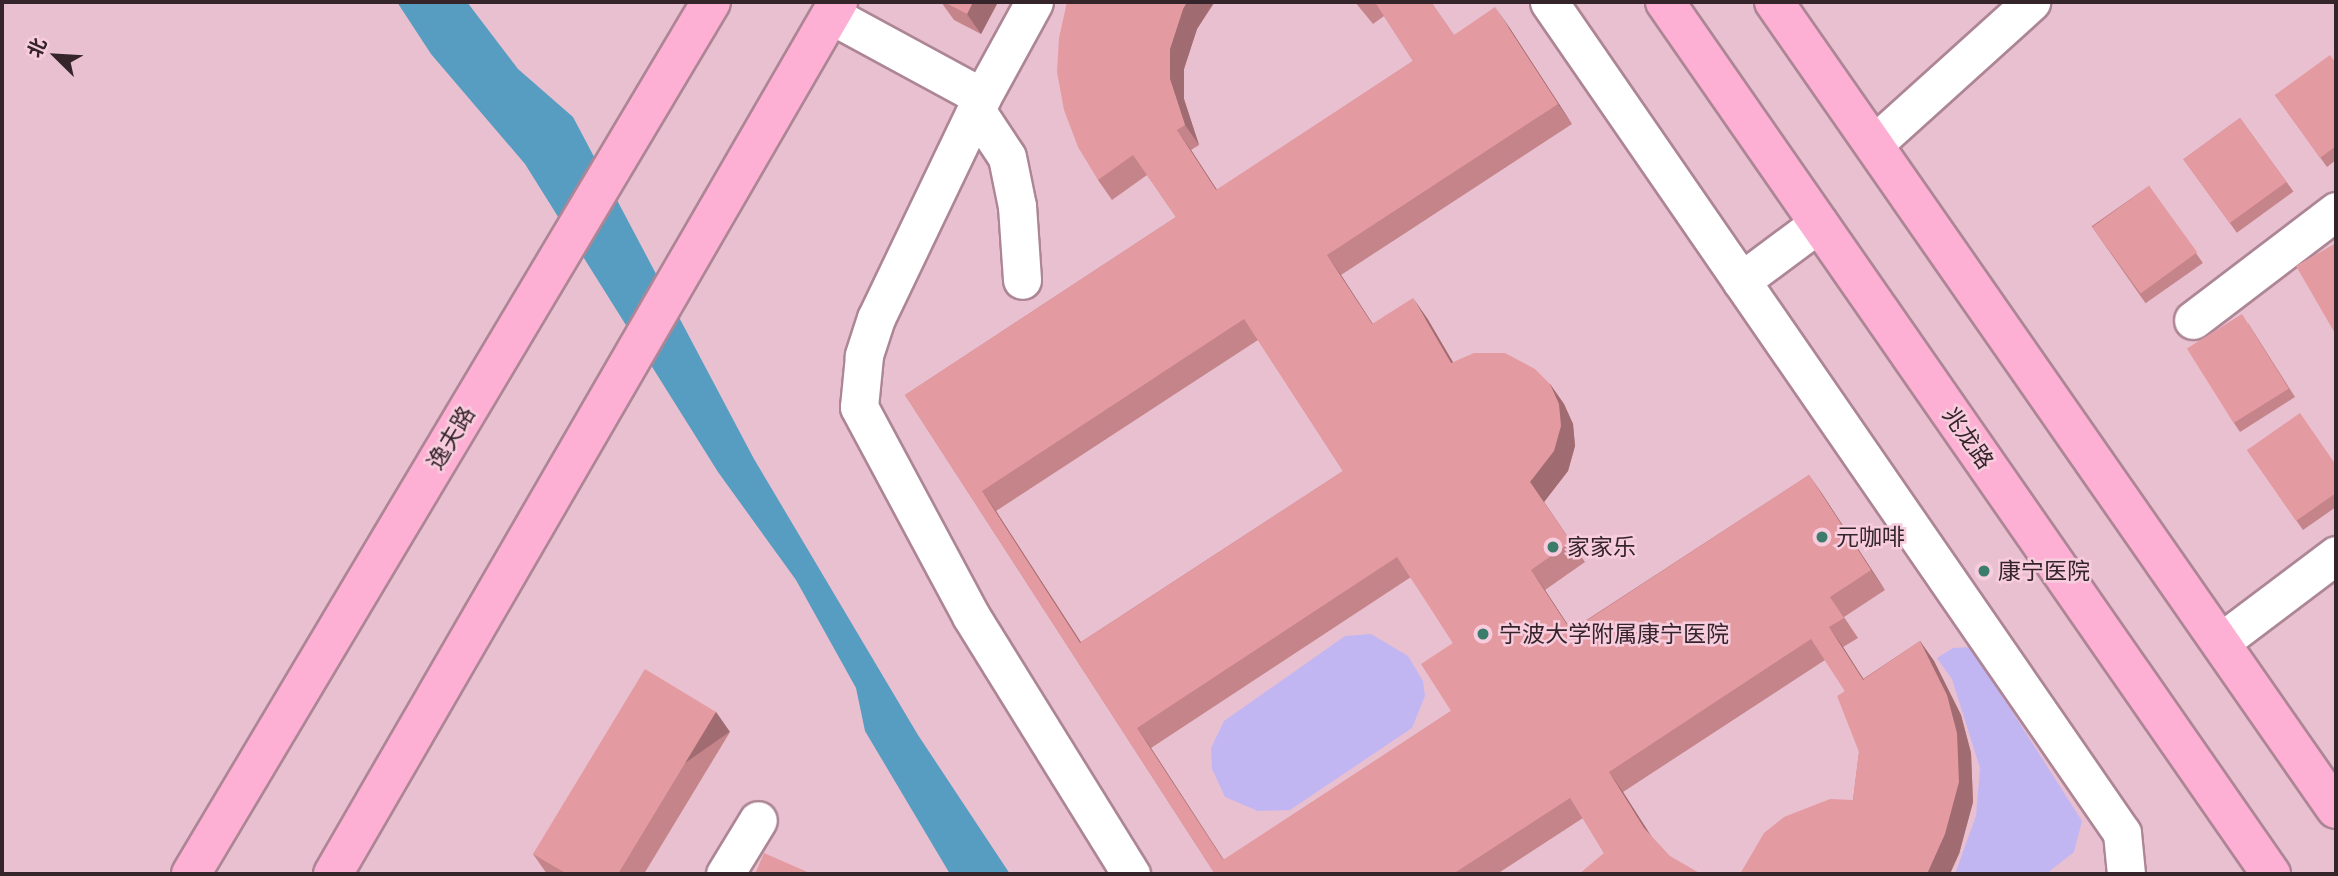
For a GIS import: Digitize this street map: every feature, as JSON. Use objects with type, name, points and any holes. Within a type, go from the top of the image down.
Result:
[{"type":"main road","name":"逸夫路","points":[[191,874],[711,2]]},
{"type":"main road","name":"兆龙路","points":[[1665,2],[2271,874]]},
{"type":"main road","points":[[1774,2],[2222,641],[2336,809]]},
{"type":"main road","points":[[333,874],[834,8]]},
{"type":"street","points":[[1034,2],[979,104],[876,317],[864,356],[859,407],[971,616],[1131,874]]},
{"type":"street","points":[[1549,2],[2122,833],[2123,873]]},
{"type":"street","points":[[1874,144],[2031,2]]},
{"type":"street","points":[[834,8],[979,104],[1007,157],[1017,206],[1022,281]]},
{"type":"street","points":[[2193,320],[2336,211]]},
{"type":"street","points":[[1741,281],[1819,223]]},
{"type":"street","points":[[2222,641],[2336,555]]},
{"type":"street","points":[[725,874],[758,820]]},
{"type":"shaded area","points":[[1371,634],[1408,656],[1423,681],[1425,696],[1412,728],[1290,810],[1258,811],[1225,797],[1212,769],[1211,748],[1224,721],[1345,636]]},
{"type":"shaded area","points":[[1971,647],[2082,821],[2074,852],[2046,874],[1955,874],[1976,816],[1980,768],[1952,679],[1937,658],[1953,648]]},
{"type":"water","points":[[397,2],[467,2],[518,69],[573,117],[754,459],[918,735],[1010,874],[950,874],[865,731],[856,688],[796,580],[718,472],[525,164],[431,54]]},
{"type":"building","points":[[944,2],[973,2],[967,14]]},
{"type":"building","points":[[1067,2],[1187,2],[1170,49],[1170,79],[1185,125],[1177,130],[1216,190],[1413,61],[1375,2],[1431,2],[1454,35],[1495,7],[1558,104],[1327,255],[1372,324],[1413,298],[1451,363],[1474,353],[1505,353],[1535,369],[1550,384],[1559,404],[1561,426],[1554,451],[1530,482],[1571,542],[1531,570],[1571,631],[1809,475],[1871,570],[1830,597],[1844,618],[1829,627],[1863,680],[1920,641],[1947,695],[1957,733],[1959,782],[1945,834],[1927,874],[1740,874],[1764,833],[1784,817],[1830,799],[1853,800],[1859,752],[1837,696],[1845,691],[1811,639],[1609,772],[1644,828],[1670,856],[1701,874],[1579,874],[1604,853],[1570,798],[1453,874],[1215,874],[905,395],[1176,217],[1133,155],[1098,180],[1078,147],[1064,110],[1057,72],[1059,38]],"holes":[[[1244,319],[1343,471],[1080,643],[982,491]],[[1397,557],[1453,643],[1421,664],[1451,711],[1223,860],[1137,728]]]},
{"type":"building","points":[[2330,55],[2336,63],[2336,146],[2320,158],[2275,95]]},
{"type":"building","points":[[2240,118],[2286,182],[2230,223],[2183,159]]},
{"type":"building","points":[[2149,186],[2197,252],[2141,293],[2092,227]]},
{"type":"building","points":[[2336,243],[2336,335],[2296,266]]},
{"type":"building","points":[[2242,314],[2289,389],[2234,423],[2187,348]]},
{"type":"building","points":[[2300,413],[2336,465],[2336,493],[2296,521],[2247,450]]},
{"type":"building","points":[[645,669],[716,712],[618,874],[567,874],[533,854]]},
{"type":"building","points":[[764,853],[812,874],[755,874]]},
{"type":"place","name":"元咖啡","points":[[1822,537]]},
{"type":"place","name":"家家乐","points":[[1553,547]]},
{"type":"place","name":"康宁医院","points":[[1984,571]]},
{"type":"place","name":"宁波大学附属康宁医院","points":[[1483,634]]}]
